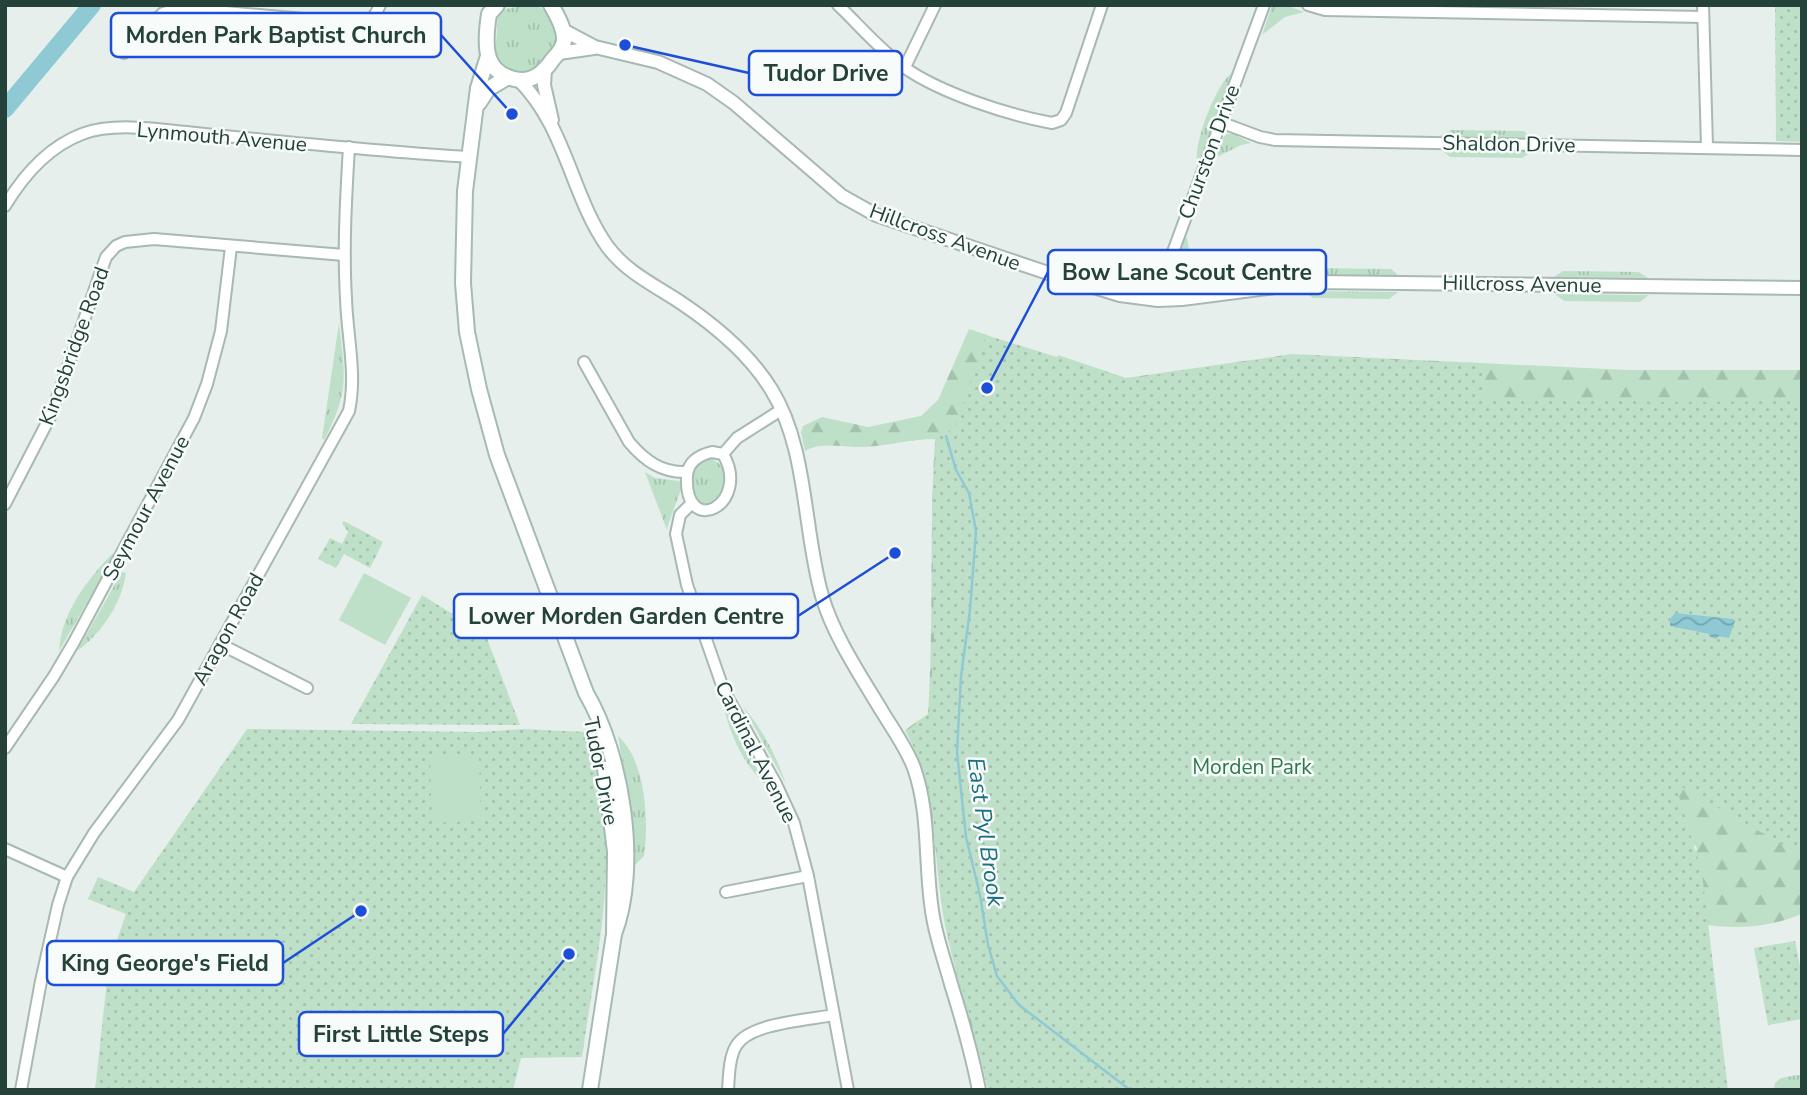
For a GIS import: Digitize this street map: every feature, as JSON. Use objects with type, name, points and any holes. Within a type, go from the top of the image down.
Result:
[{"type":"main road","name":"Tudor Drive","points":[[491,8],[488,56],[478,88],[463,231],[467,332],[501,466],[586,693],[597,712],[608,744],[623,821],[625,881],[621,915],[614,934],[590,1090]]},
{"type":"main road","points":[[477,107],[488,89],[513,78],[537,77],[559,52],[564,39],[563,30],[554,8]]},
{"type":"main road","points":[[488,56],[493,66],[513,78]]},
{"type":"street","points":[[124,53],[163,13],[171,9],[271,11],[366,24],[374,17],[380,5]]},
{"type":"street","points":[[838,5],[905,67],[968,98],[1055,123],[1066,113],[1102,5]]},
{"type":"street","points":[[905,67],[935,5]]},
{"type":"street","name":"Churston Drive","points":[[1158,300],[1163,279],[1264,5]]},
{"type":"street","points":[[1308,5],[1325,10],[1703,11],[1707,147]]},
{"type":"street","name":"Hillcross Avenue","points":[[563,30],[595,47],[658,62],[707,84],[734,103],[842,196],[876,215],[1101,290],[1158,300],[1315,282],[1802,288]]},
{"type":"street","name":"Hillcross Avenue","points":[[559,52],[595,47]]},
{"type":"street","points":[[545,69],[544,85],[554,131]]},
{"type":"street","points":[[513,78],[534,98],[554,131],[596,227],[614,255],[632,271],[681,302],[724,336],[772,389],[795,454],[825,607],[866,685],[905,748],[918,783],[923,804],[933,919],[979,1090]]},
{"type":"street","name":"Shaldon Drive","points":[[1220,122],[1275,140],[1802,150]]},
{"type":"street","name":"Lynmouth Avenue","points":[[5,206],[25,177],[55,149],[84,133],[105,129],[159,131],[470,157]]},
{"type":"street","name":"Aragon Road","points":[[21,1090],[41,981],[67,877],[94,833],[178,720],[349,411],[353,380],[344,255],[349,147]]},
{"type":"street","name":"Kingsbridge Road","points":[[5,504],[51,415],[98,276],[111,251],[125,242],[142,239],[344,255]]},
{"type":"street","name":"Seymour Avenue","points":[[5,748],[67,654],[194,418],[207,384],[221,331],[231,247]]},
{"type":"street","points":[[584,362],[629,442],[638,453],[658,467],[671,471],[687,471]]},
{"type":"street","points":[[723,454],[737,438],[781,410]]},
{"type":"street","points":[[703,454],[723,454],[730,469],[730,488],[726,497],[718,506],[707,511],[697,510],[688,495],[687,471],[695,459],[703,454]]},
{"type":"street","name":"Cardinal Avenue","points":[[691,504],[680,515],[676,534],[696,617],[724,691],[786,804],[797,834],[808,876],[848,1090]]},
{"type":"street","points":[[220,644],[307,688]]},
{"type":"street","points":[[5,849],[67,877]]},
{"type":"street","points":[[726,892],[808,876]]},
{"type":"street","points":[[727,1090],[733,1054],[736,1046],[747,1035],[762,1028],[834,1015]]},
{"type":"green space","points":[[529,5],[545,11],[552,21],[558,39],[546,59],[528,75],[502,68],[495,58],[498,14],[505,9]]},
{"type":"green space","points":[[1272,5],[1286,5],[1304,12],[1285,17],[1262,35]]},
{"type":"green space","points":[[1775,5],[1802,5],[1802,142],[1776,141]]},
{"type":"green space","points":[[1231,74],[1198,164],[1198,145],[1206,117],[1219,90]]},
{"type":"green space","points":[[1451,130],[1524,131],[1533,139],[1440,136]]},
{"type":"green space","points":[[1233,134],[1251,143],[1215,158],[1224,136]]},
{"type":"green space","points":[[1440,149],[1533,151],[1522,158],[1450,157]]},
{"type":"green space","points":[[1185,237],[1193,261],[1215,284],[1181,288],[1171,281],[1171,272]]},
{"type":"green space","points":[[1315,268],[1391,269],[1400,277],[1306,275]]},
{"type":"green space","points":[[1563,271],[1639,272],[1648,278],[1554,277]]},
{"type":"green space","points":[[1303,291],[1398,292],[1389,299],[1313,298]]},
{"type":"green space","points":[[1555,294],[1649,295],[1640,302],[1564,301]]},
{"type":"green space","points":[[339,323],[344,383],[338,408],[324,440],[322,438]]},
{"type":"green space","name":"Morden Park","points":[[969,329],[987,335],[1050,370],[1058,355],[1126,378],[1292,354],[1628,370],[1802,370],[1802,413],[1015,1090],[988,1090],[947,934],[930,805],[916,755],[905,730],[928,714],[935,439],[868,447],[825,446],[805,451],[801,432],[803,426],[822,417],[868,427],[921,416],[938,400]]},
{"type":"green space","name":"Morden Park","points":[[986,335],[1127,379],[1292,355],[1483,364],[1484,397],[1668,402],[1802,401],[1802,856],[1675,783],[1702,873],[1728,1090],[989,1090],[948,936],[931,803],[917,755],[906,731],[929,714],[934,645],[932,508],[936,438],[955,428]]},
{"type":"green space","points":[[709,457],[724,467],[725,479],[719,497],[706,504],[700,502],[695,495],[693,480],[700,461]]},
{"type":"green space","points":[[645,472],[655,478],[679,481],[682,485],[667,530]]},
{"type":"green space","points":[[344,521],[383,542],[370,568],[344,554],[336,568],[318,559],[330,538],[342,544],[348,532],[342,523]]},
{"type":"green space","points":[[115,554],[59,651],[70,610],[93,575]]},
{"type":"green space","points":[[122,572],[126,573],[124,584],[109,617],[77,651]]},
{"type":"green space","points":[[364,573],[411,598],[385,645],[339,620]]},
{"type":"green space","points":[[422,595],[451,613],[478,615],[520,725],[351,724]]},
{"type":"green space","points":[[723,705],[757,769],[770,789],[740,751]]},
{"type":"green space","points":[[743,706],[768,743],[786,784]]},
{"type":"green space","points":[[247,729],[479,732],[523,729],[586,732],[600,795],[606,859],[601,934],[582,1057],[521,1058],[513,1090],[95,1090],[109,963],[126,914],[88,899],[98,877],[134,892]]},
{"type":"green space","points":[[618,736],[635,760],[643,792],[646,826],[644,856],[635,865],[633,823]]},
{"type":"green space","points":[[1642,746],[1802,841],[1802,914],[1775,923],[1750,926],[1698,924],[1691,858],[1697,850],[1696,846],[1691,844]]},
{"type":"green space","points":[[479,756],[481,821],[432,823],[430,757]]},
{"type":"green space","points":[[1795,941],[1802,976],[1802,1019],[1768,1025],[1754,948]]},
{"type":"green space","points":[[1802,1076],[1802,1090],[1774,1090],[1775,1083],[1781,1078]]},
{"type":"water","points":[[1675,613],[1735,621],[1729,638],[1719,636],[1716,639],[1709,634],[1670,626],[1670,619]]},
{"type":"waterway","points":[[5,109],[92,5]]},
{"type":"waterway","name":"East Pyl Brook","points":[[946,436],[956,470],[969,493],[976,531],[970,610],[961,676],[957,752],[966,837],[980,895],[988,945],[997,976],[1019,1005],[1130,1090]]},
{"type":"place","name":"Tudor Drive","points":[[625,45]]},
{"type":"place","name":"Morden Park Baptist Church","points":[[512,114]]},
{"type":"place","name":"Bow Lane Scout Centre","points":[[987,388]]},
{"type":"place","name":"Lower Morden Garden Centre","points":[[895,553]]},
{"type":"place","name":"King George's Field","points":[[361,911]]},
{"type":"place","name":"First Little Steps","points":[[569,954]]}]
